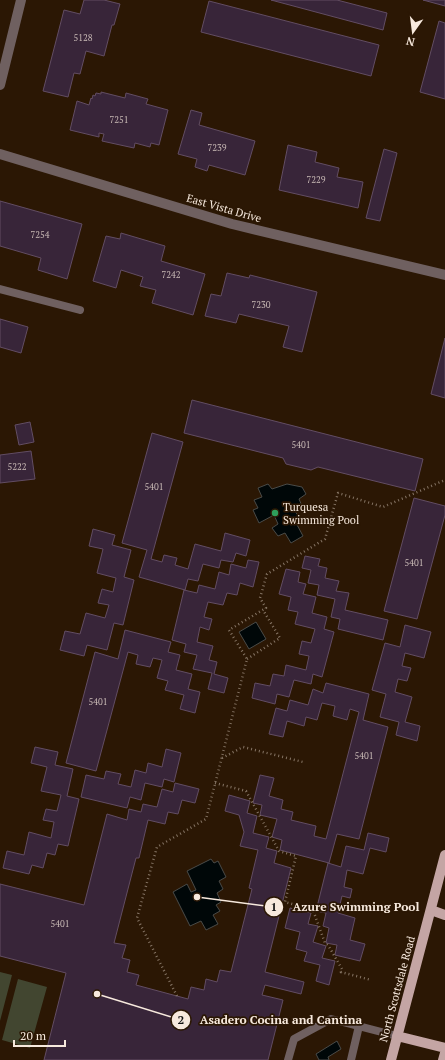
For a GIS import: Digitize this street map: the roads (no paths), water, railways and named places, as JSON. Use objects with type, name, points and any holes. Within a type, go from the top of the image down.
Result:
[{"type":"main road","name":"North Scottsdale Road","points":[[391,1060],[445,855]]},
{"type":"main road","points":[[431,910],[445,915]]},
{"type":"main road","points":[[397,1036],[445,1048]]},
{"type":"main road","points":[[443,1060],[445,1053]]},
{"type":"street","points":[[0,85],[21,0]]},
{"type":"street","name":"East Vista Drive","points":[[0,154],[232,224],[445,275]]},
{"type":"lane","points":[[0,289],[80,310]]},
{"type":"lane","points":[[288,1060],[294,1039],[332,1019],[397,1036]]},
{"type":"lane","points":[[351,1060],[359,1026]]},
{"type":"place","name":"Turquesa Swimming Pool","points":[[275,513]]},
{"type":"place","name":"Azure Swimming Pool","points":[[197,897]]},
{"type":"place","name":"Asadero Cocina and Cantina","points":[[97,994]]}]
